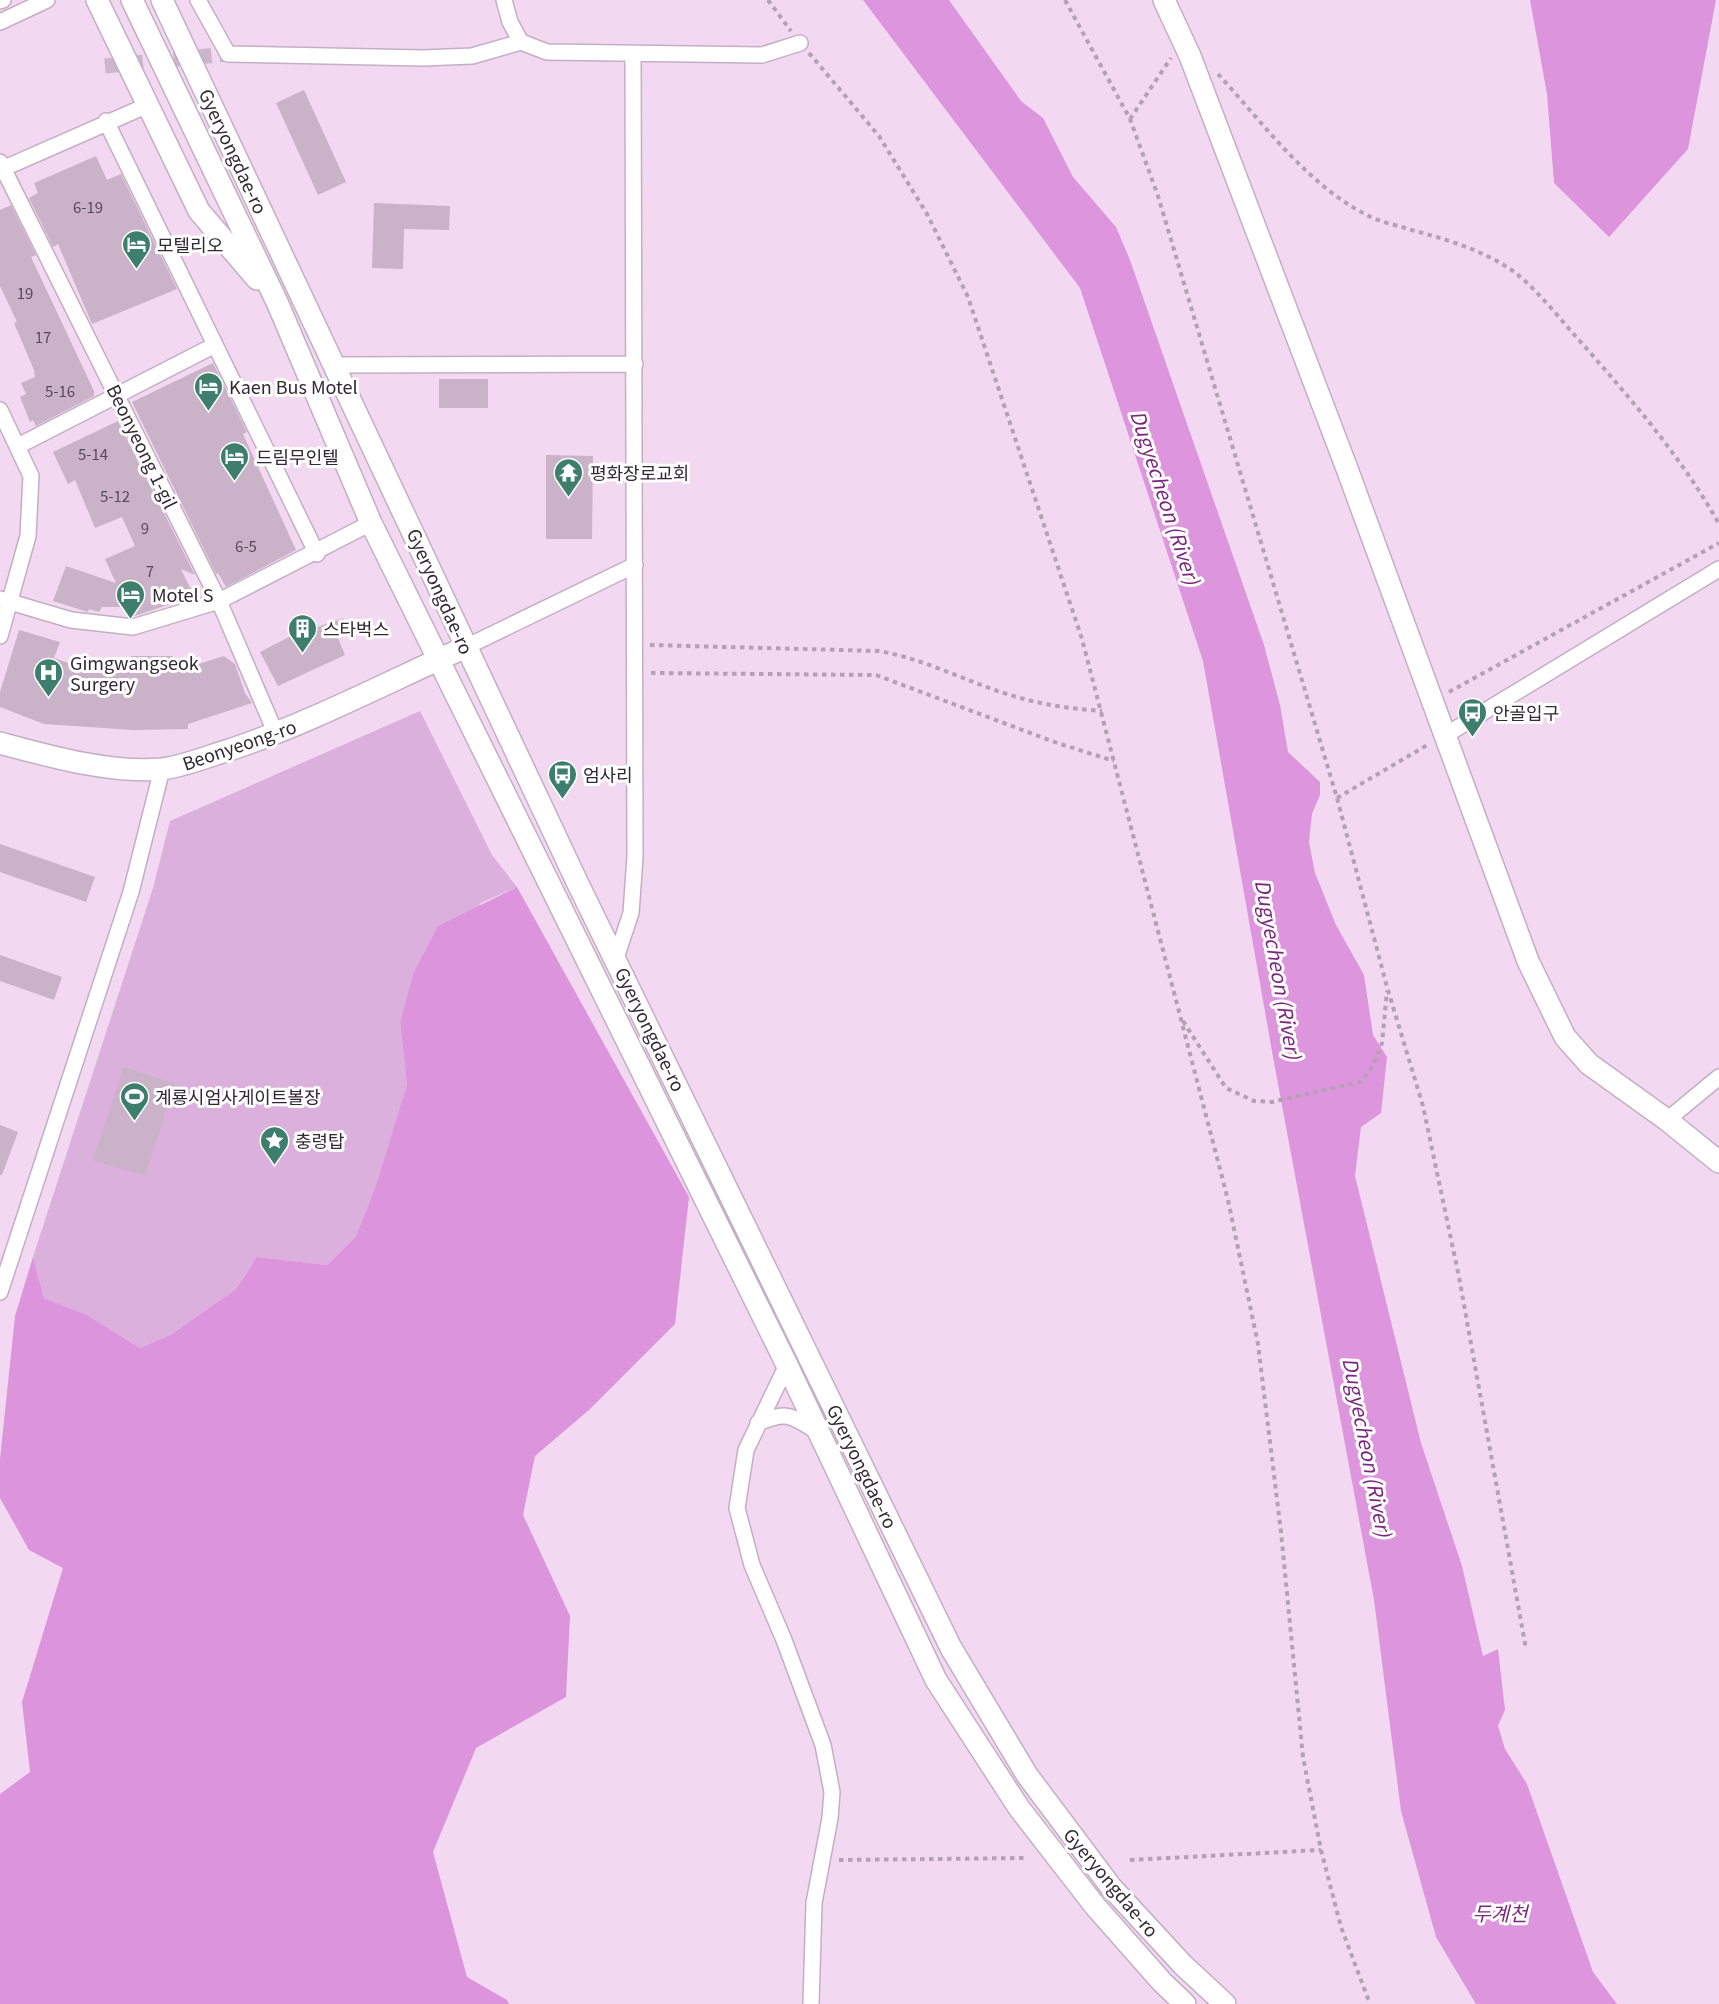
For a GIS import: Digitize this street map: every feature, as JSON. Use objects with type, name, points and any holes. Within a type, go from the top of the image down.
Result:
[{"type":"main road","points":[[97,0],[199,211],[277,302]]},
{"type":"main road","name":"Gyeryongdae-ro","points":[[132,0],[277,302],[371,523],[787,1365],[816,1431],[936,1680],[1019,1808],[1095,1906],[1162,1982],[1185,2004]]},
{"type":"main road","name":"Gyeryongdae-ro","points":[[162,0],[400,501],[466,647],[951,1648],[1027,1775],[1111,1887],[1183,1965],[1225,2004]]},
{"type":"main road","points":[[1164,0],[1187,50],[1346,466],[1528,961],[1565,1037],[1589,1064],[1667,1120],[1719,1162]]},
{"type":"main road","name":"Beonyeong-ro","points":[[0,743],[39,754],[123,768],[162,769],[198,760],[276,734],[466,647]]},
{"type":"street","points":[[0,22],[47,0]]},
{"type":"street","points":[[198,0],[228,54],[423,58],[472,56],[521,42],[548,52],[633,55],[762,55],[800,43]]},
{"type":"street","points":[[504,0],[510,22],[521,42]]},
{"type":"street","points":[[616,958],[632,913],[635,857],[633,55]]},
{"type":"street","points":[[1,167],[148,105]]},
{"type":"street","points":[[106,121],[316,554]]},
{"type":"street","name":"Beonyeong 1-gil","points":[[1,167],[219,602],[276,734]]},
{"type":"street","points":[[18,446],[215,345]]},
{"type":"street","points":[[334,365],[635,364]]},
{"type":"street","points":[[0,410],[31,476],[28,536],[5,601],[0,636]]},
{"type":"street","points":[[5,601],[71,620],[133,627],[219,602],[316,554],[371,523]]},
{"type":"street","points":[[466,647],[635,565]]},
{"type":"street","points":[[1444,736],[1719,570]]},
{"type":"street","points":[[0,1292],[131,892],[162,769]]},
{"type":"street","points":[[1667,1120],[1719,1077]]},
{"type":"street","points":[[787,1365],[746,1450],[737,1508],[752,1565],[784,1640],[823,1745],[832,1792],[830,1818],[820,1860],[814,1903],[811,2004]]},
{"type":"street","points":[[758,1423],[776,1415],[791,1415],[816,1431]]},
{"type":"path","points":[[768,0],[800,43],[879,136],[927,214],[968,297],[1078,628],[1102,711],[1228,1200],[1258,1344],[1281,1532],[1303,1757],[1321,1850],[1341,1927],[1370,2004]]},
{"type":"path","points":[[1065,0],[1130,119],[1158,196],[1336,798],[1422,1106],[1452,1243],[1527,1648]]},
{"type":"path","points":[[1130,119],[1169,59],[1187,50],[1213,68],[1291,153],[1332,193],[1374,219],[1466,245],[1512,271],[1536,292],[1619,386],[1698,486],[1719,524]]},
{"type":"path","points":[[1431,702],[1719,543]]},
{"type":"path","points":[[635,644],[879,651],[908,656],[1023,699],[1067,708],[1102,711]]},
{"type":"path","points":[[636,673],[876,675],[1057,743],[1115,761]]},
{"type":"path","points":[[1336,798],[1444,736]]},
{"type":"path","points":[[1181,1017],[1226,1088],[1254,1101],[1272,1102],[1360,1082],[1373,1066],[1382,1043],[1387,987]]},
{"type":"path","points":[[1130,1860],[1321,1850]]},
{"type":"path","points":[[820,1860],[1026,1858]]},
{"type":"shaded area","points":[[1530,0],[1716,0],[1688,149],[1609,237],[1554,183],[1547,94]]},
{"type":"shaded area","points":[[420,711],[492,855],[517,887],[481,903],[400,1023],[407,1084],[376,1185],[356,1236],[327,1265],[257,1257],[236,1289],[172,1334],[140,1348],[87,1315],[44,1298],[33,1257],[153,888],[170,821]]},
{"type":"shaded area","points":[[517,887],[689,1197],[675,1324],[589,1410],[535,1456],[523,1515],[570,1616],[566,1697],[476,1748],[433,1852],[467,1977],[507,2000],[509,2004],[0,2004],[0,1794],[30,1772],[22,1702],[63,1568],[29,1550],[0,1498],[0,1459],[15,1316],[33,1257],[44,1298],[87,1315],[140,1348],[172,1334],[236,1289],[257,1257],[327,1265],[356,1236],[376,1185],[407,1084],[400,1023],[414,972],[438,926]]},
{"type":"water","name":"두계천","points":[[863,0],[949,0],[1021,101],[1043,118],[1073,177],[1116,227],[1130,260],[1264,645],[1280,705],[1288,752],[1320,782],[1320,795],[1312,814],[1309,842],[1315,873],[1336,925],[1364,975],[1373,1035],[1387,1057],[1381,1113],[1361,1127],[1355,1176],[1421,1443],[1462,1566],[1483,1656],[1498,1649],[1505,1710],[1498,1726],[1505,1749],[1527,1784],[1593,1972],[1617,2004],[1476,2004],[1436,1937],[1401,1811],[1374,1600],[1273,1057],[1203,661],[1080,288]]},
{"type":"building","points":[[304,90],[346,182],[318,195],[276,103]]},
{"type":"building","points":[[96,156],[107,180],[121,174],[177,289],[92,324],[58,244],[53,247],[29,198],[38,193],[34,183]]},
{"type":"building","points":[[374,203],[450,206],[449,230],[404,229],[403,269],[372,268]]},
{"type":"building","points":[[11,205],[36,255],[31,257],[94,391],[94,396],[36,426],[33,420],[30,422],[20,397],[26,394],[21,383],[35,377],[34,370],[14,323],[17,322],[0,286],[0,210]]},
{"type":"building","points":[[213,363],[247,432],[243,434],[296,550],[226,587],[218,573],[216,574],[132,402]]},
{"type":"building","points":[[439,379],[488,379],[488,408],[439,408]]},
{"type":"building","points":[[118,421],[195,575],[181,569],[194,596],[132,617],[127,607],[102,607],[99,612],[89,609],[88,612],[53,601],[66,566],[116,583],[105,559],[135,546],[122,517],[95,528],[75,480],[68,484],[53,452]]},
{"type":"building","name":"평화장로교회","points":[[546,455],[593,456],[592,539],[546,539]]},
{"type":"building","name":"스타벅스","points":[[344,618],[336,633],[345,655],[278,686],[260,652],[291,636]]},
{"type":"building","points":[[19,630],[60,642],[54,658],[85,669],[131,671],[131,656],[173,656],[173,672],[224,656],[235,664],[245,693],[252,703],[188,724],[188,729],[133,730],[44,724],[0,707],[0,692]]},
{"type":"building","points":[[0,844],[95,877],[86,902],[0,872]]},
{"type":"building","points":[[0,955],[62,977],[54,1000],[0,981]]},
{"type":"building","name":"계룡시엄사게이트볼장","points":[[124,1067],[175,1084],[145,1176],[93,1160]]},
{"type":"building","points":[[0,1125],[18,1132],[2,1175],[0,1175]]},
{"type":"tunnel","points":[[105,66],[228,54]]},
{"type":"place","name":"모텔리오","points":[[136,270]]},
{"type":"place","name":"Kaen Bus Motel","points":[[208,412]]},
{"type":"place","name":"드림무인텔","points":[[235,482]]},
{"type":"place","name":"평화장로교회","points":[[569,498]]},
{"type":"place","name":"Motel S","points":[[131,620]]},
{"type":"place","name":"스타벅스","points":[[302,654]]},
{"type":"place","name":"Gimgwangseok Surgery","points":[[49,698]]},
{"type":"place","name":"안골입구","points":[[1472,738]]},
{"type":"place","name":"엄사리","points":[[562,800]]},
{"type":"place","name":"계룡시엄사게이트볼장","points":[[134,1122]]},
{"type":"place","name":"충령탑","points":[[274,1166]]},
{"type":"water label","name":"Dugyecheon (River)","points":[[1166,497]]},
{"type":"water label","name":"Dugyecheon (River)","points":[[1279,969]]},
{"type":"water label","name":"Dugyecheon (River)","points":[[1368,1447]]}]
